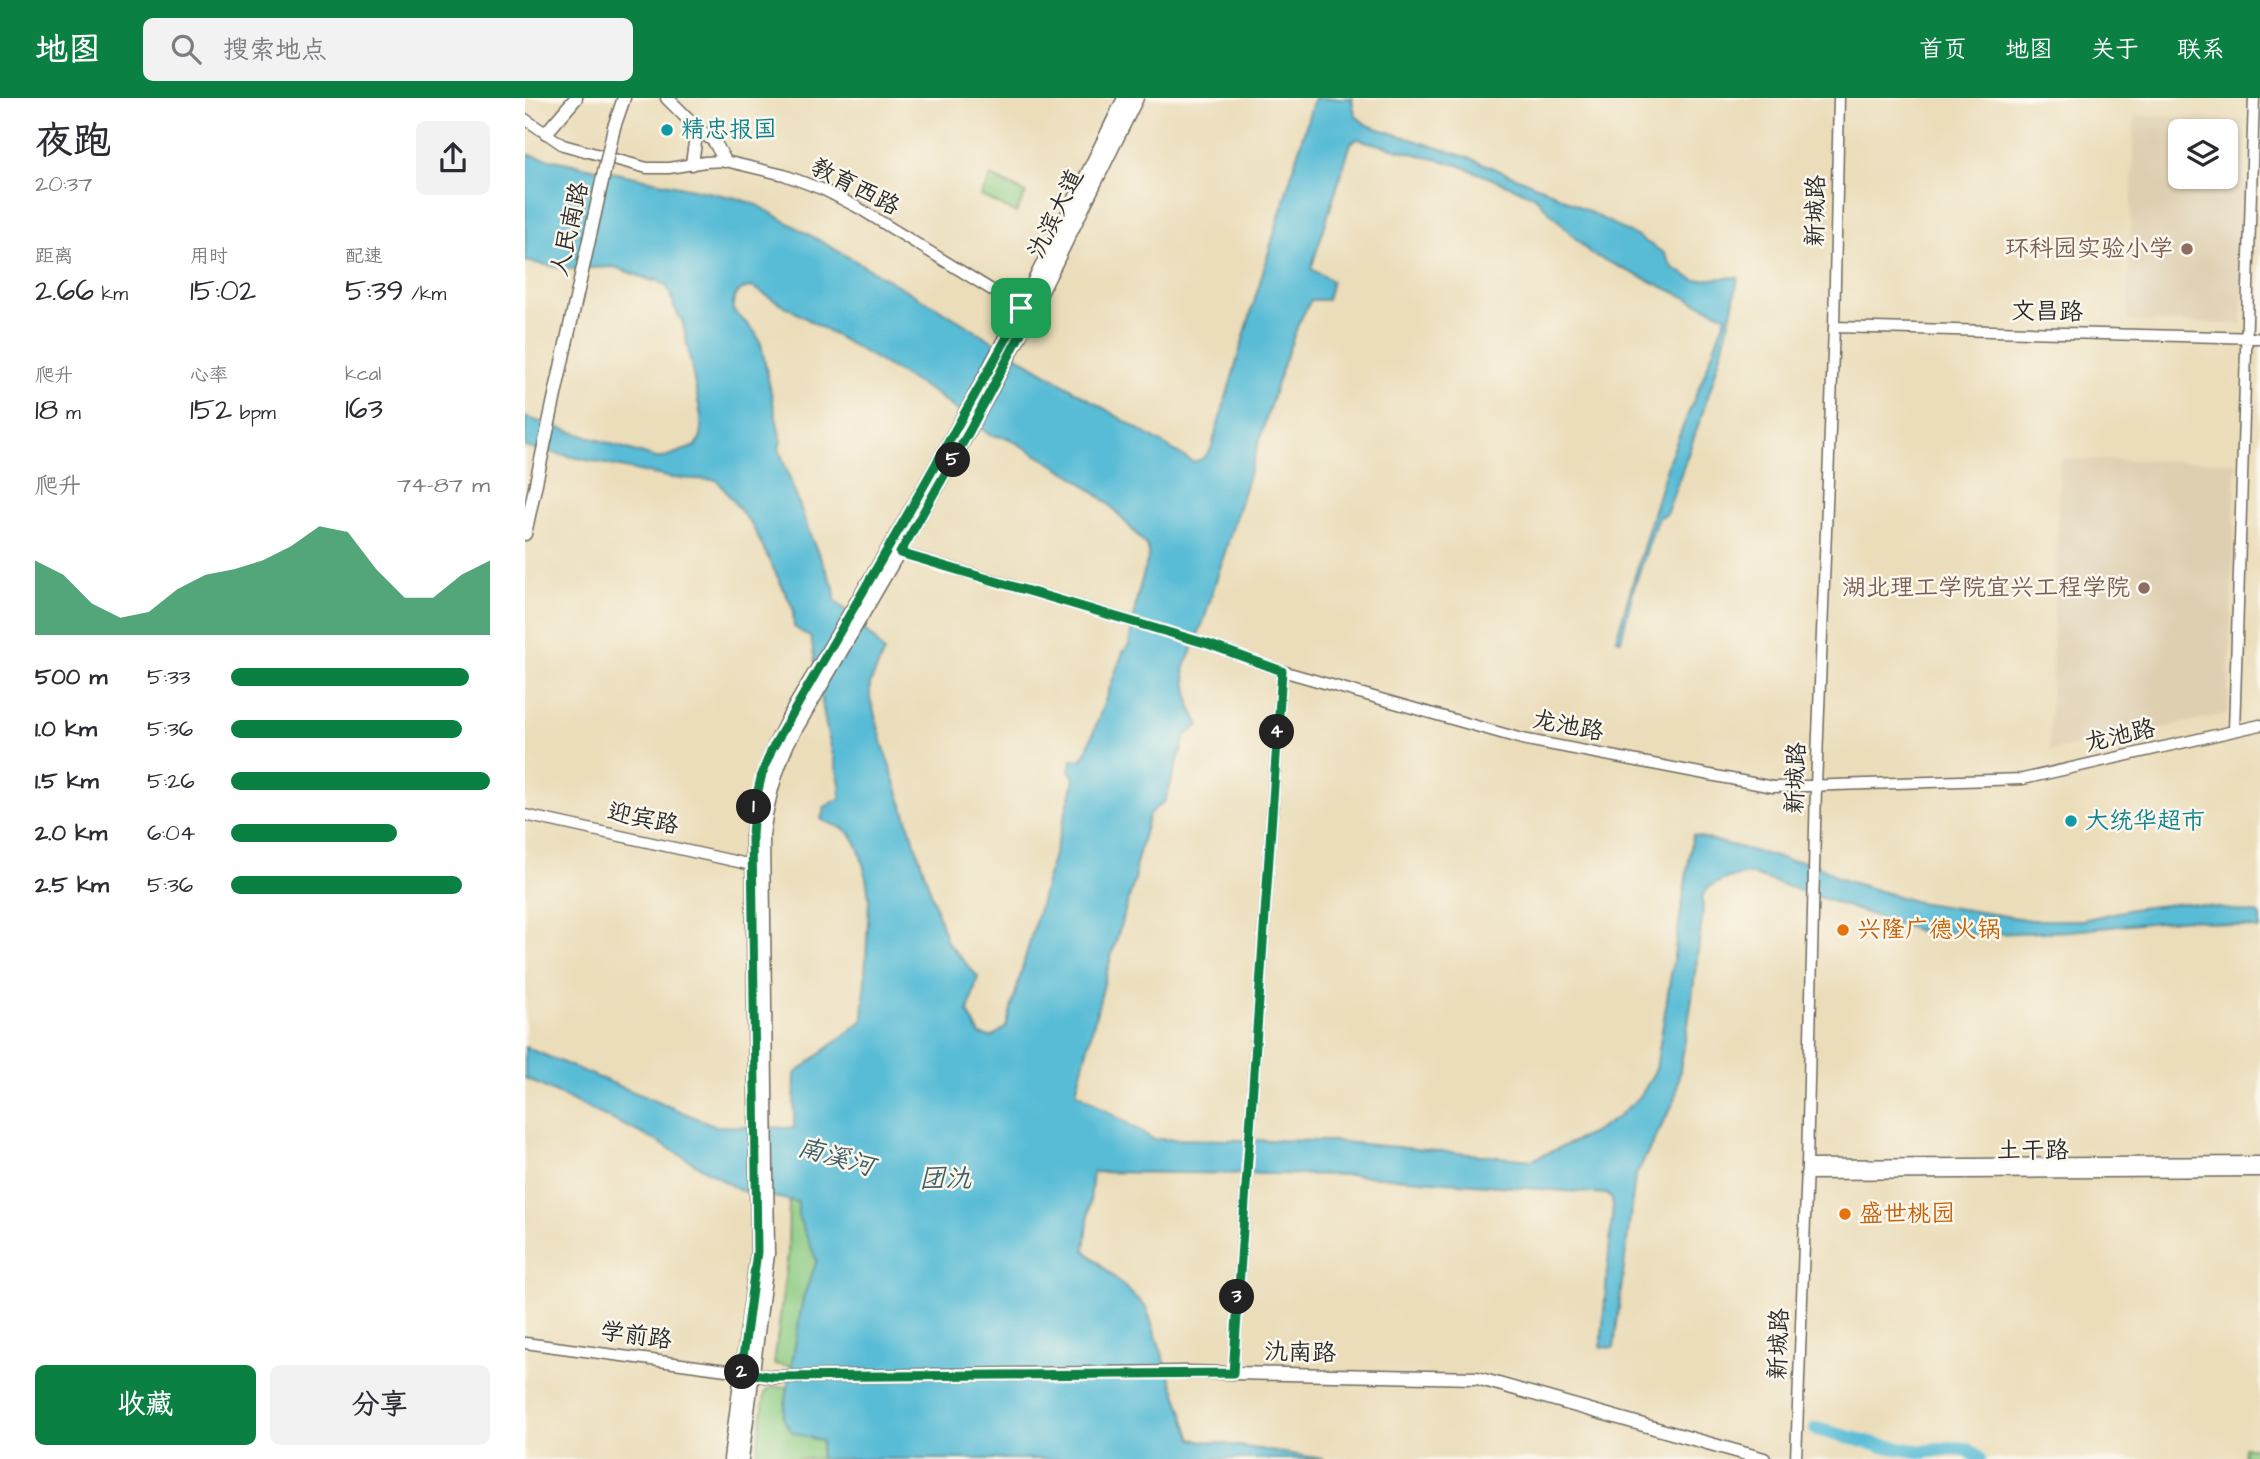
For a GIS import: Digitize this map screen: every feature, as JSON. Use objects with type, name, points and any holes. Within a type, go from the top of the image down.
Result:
[{"type":"main road","points":[[546,133],[576,98]]},
{"type":"main road","name":"人民南路","points":[[525,534],[614,127],[624,98]]},
{"type":"main road","points":[[667,98],[714,141],[725,161]]},
{"type":"main road","name":"氿滨大道","points":[[1026,311],[1123,98]]},
{"type":"main road","name":"氿滨大道","points":[[762,1123],[753,864],[754,807],[762,774],[772,749],[865,614],[900,553],[1137,98]]},
{"type":"main road","points":[[692,164],[697,128]]},
{"type":"main road","name":"氿滨大道","points":[[742,1459],[762,1211],[766,806],[774,776],[802,708],[853,606],[965,427]]},
{"type":"main road","name":"氿南路","points":[[747,1373],[773,1377],[1185,1372],[1477,1378],[1763,1459]]},
{"type":"main road","name":"氿滨大道","points":[[730,1459],[747,1373]]},
{"type":"street","name":"新城路","points":[[1796,1459],[1807,1169],[1816,786],[1834,327],[1839,98]]},
{"type":"street","points":[[2234,731],[2254,98]]},
{"type":"street","name":"教育西路","points":[[525,119],[562,145],[647,167],[669,168],[725,161],[784,175],[824,190],[857,207],[1026,311]]},
{"type":"street","name":"文昌路","points":[[1834,327],[2260,338]]},
{"type":"street","name":"龙池路","points":[[887,548],[1208,644],[1282,671],[1522,739],[1773,787],[2023,779],[2260,725]]},
{"type":"street","points":[[1233,1373],[1282,671]]},
{"type":"street","name":"迎宾路","points":[[525,815],[753,864]]},
{"type":"street","name":"土干路","points":[[1807,1169],[2260,1162]]},
{"type":"street","name":"土干路","points":[[1807,1169],[2260,1171]]},
{"type":"street","name":"学前路","points":[[525,1343],[747,1373]]},
{"type":"shaded area","name":"环科园实验小学","points":[[2134,115],[2224,119],[2168,119],[2168,189],[2238,189],[2238,120],[2246,120],[2242,324],[2128,321]]},
{"type":"shaded area","name":"湖北理工学院宜兴工程学院","points":[[2060,459],[2236,462],[2228,714],[2049,751]]},
{"type":"green space","points":[[991,176],[1026,193],[1016,213],[981,196]]},
{"type":"green space","points":[[789,1200],[798,1202],[798,1216],[817,1261],[803,1298],[792,1366],[774,1364],[788,1253]]},
{"type":"green space","points":[[771,1387],[788,1387],[783,1418],[792,1432],[822,1441],[820,1459],[756,1459],[765,1393]]},
{"type":"green space","points":[[2244,1447],[2260,1447],[2260,1459],[2245,1459]]},
{"type":"water","points":[[1314,98],[1352,98],[1357,117],[1367,125],[1467,157],[1549,191],[1638,237],[1664,253],[1672,267],[1695,280],[1738,277],[1708,398],[1666,515],[1657,520],[1633,591],[1621,640],[1616,639],[1669,460],[1726,316],[1591,254],[1534,196],[1458,165],[1357,139],[1351,143],[1311,269],[1332,281],[1327,300],[1311,300],[1299,322],[1278,380],[1204,620],[1184,669],[1191,709],[1200,725],[1186,735],[1165,801],[1149,814],[1135,868],[1136,875],[1111,957],[1076,1092],[1153,1139],[1332,1141],[1532,1160],[1591,1134],[1618,1117],[1642,1094],[1656,1069],[1693,835],[1791,861],[1809,863],[1837,878],[1917,902],[2031,920],[2082,920],[2137,908],[2185,903],[2260,914],[2260,929],[2188,919],[2071,931],[1987,934],[1919,931],[1751,874],[1728,878],[1710,886],[1702,898],[1703,912],[1691,1005],[1675,1100],[1635,1177],[1614,1348],[1601,1347],[1613,1206],[1612,1199],[1606,1194],[1354,1175],[1093,1172],[1085,1250],[1146,1307],[1192,1439],[1324,1459],[820,1459],[822,1441],[792,1432],[783,1418],[803,1298],[817,1261],[798,1216],[798,1202],[739,1190],[655,1140],[525,1078],[525,1047],[716,1126],[794,1128],[795,1074],[863,1020],[869,900],[863,863],[852,836],[844,829],[821,819],[825,807],[840,798],[840,783],[827,731],[811,638],[794,627],[793,608],[753,527],[717,480],[672,478],[525,447],[525,417],[662,458],[696,446],[701,436],[701,416],[683,323],[665,284],[614,267],[566,269],[525,261],[525,154],[736,198],[757,205],[936,307],[1193,462],[1203,458],[1211,449]],"holes":[[[752,287],[934,393],[990,435],[1008,438],[1073,476],[1108,503],[1147,546],[1149,554],[1137,598],[1129,645],[1123,652],[1085,755],[1080,760],[1072,760],[1069,770],[1074,778],[1073,786],[1006,1027],[992,1037],[980,1035],[968,1012],[978,977],[947,942],[884,748],[870,698],[870,684],[884,652],[835,600],[834,587],[812,540],[779,449],[781,441],[761,344],[755,332],[733,310],[735,296],[739,291]]]},
{"type":"waterway","points":[[1816,1429],[1879,1445],[1923,1452],[1950,1448],[1967,1449],[1979,1459]]},
{"type":"place","name":"精忠报国","points":[[667,130]]},
{"type":"place","name":"环科园实验小学","points":[[2187,249]]},
{"type":"place","name":"湖北理工学院宜兴工程学院","points":[[2144,588]]},
{"type":"place","name":"大统华超市","points":[[2071,821]]},
{"type":"place","name":"兴隆广德火锅","points":[[1843,930]]},
{"type":"place","name":"盛世桃园","points":[[1845,1214]]},
{"type":"route","points":[[1021,308],[1031,314],[970,430],[900,553],[1208,644],[1282,671],[1233,1373],[773,1377],[741,1372],[757,1252],[752,836],[754,807],[762,774],[786,721],[909,512],[1021,308]]},
{"type":"water label","name":"南溪河","points":[[836,1157]]},
{"type":"water label","name":"团氿","points":[[945,1179]]}]
